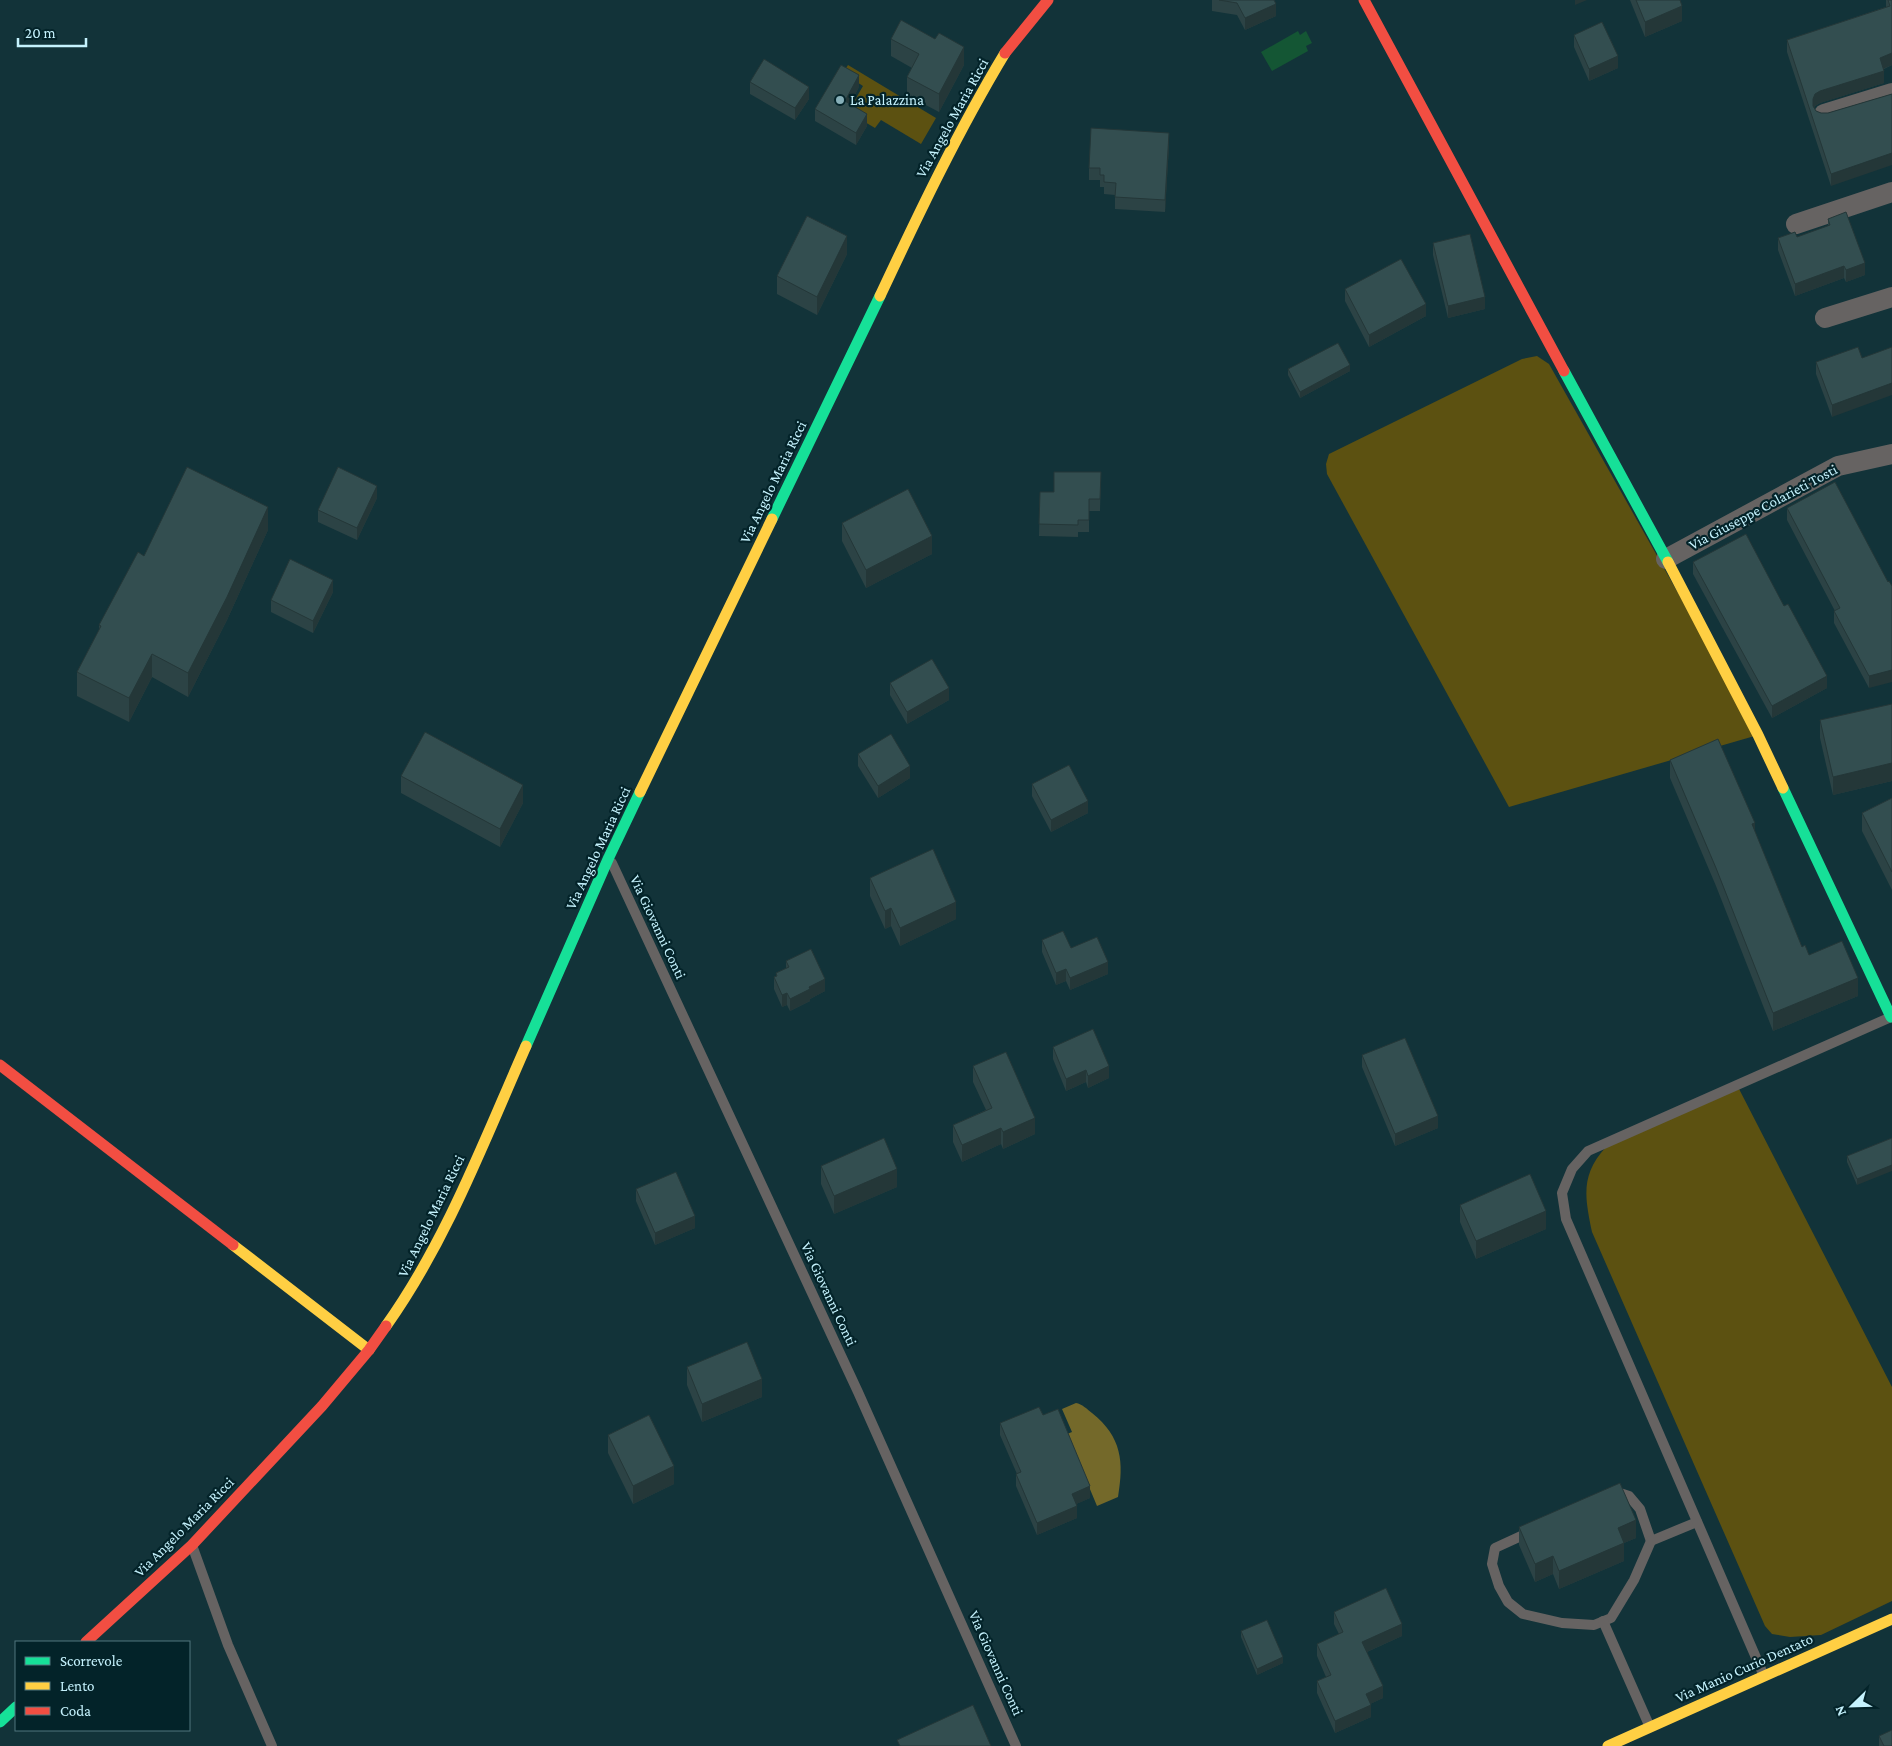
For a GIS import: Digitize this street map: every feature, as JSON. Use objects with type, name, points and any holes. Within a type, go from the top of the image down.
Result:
[{"type":"main road","name":"Via Angelo Maria Ricci","points":[[87,1641],[192,1545],[322,1406],[369,1350],[410,1292],[453,1211],[609,857],[950,150],[974,104],[1005,53],[1048,0]]},
{"type":"main road","points":[[1364,0],[1666,559],[1758,735],[1891,1017]]},
{"type":"main road","points":[[0,1065],[369,1350]]},
{"type":"main road","name":"Via Manio Curio Dentato","points":[[1608,1746],[1892,1619]]},
{"type":"main road","points":[[0,1722],[15,1708]]},
{"type":"street","points":[[1824,114],[1892,93]]},
{"type":"street","points":[[1796,224],[1892,192]]},
{"type":"street","points":[[1825,318],[1892,297]]},
{"type":"street","name":"Via Giuseppe Colarieti Tosti","points":[[1666,559],[1838,466],[1892,454]]},
{"type":"lane","name":"Via Giovanni Conti","points":[[609,857],[858,1392],[1016,1746]]},
{"type":"lane","points":[[1764,1676],[1566,1220],[1562,1193],[1572,1169],[1588,1151],[1891,1017]]},
{"type":"lane","points":[[1538,1528],[1495,1548],[1492,1564],[1499,1586],[1508,1602],[1523,1614],[1562,1624],[1594,1625],[1610,1618],[1634,1580],[1651,1541],[1640,1509],[1629,1496],[1617,1492],[1608,1496]]},
{"type":"lane","points":[[1651,1541],[1697,1522]]},
{"type":"lane","points":[[192,1545],[228,1645],[272,1746]]},
{"type":"lane","points":[[1603,1621],[1650,1727]]},
{"type":"shaded area","points":[[1298,31],[1300,35],[1306,31],[1312,43],[1306,46],[1308,51],[1272,71],[1261,52]]},
{"type":"shaded area","points":[[848,65],[936,118],[921,144],[881,120],[875,128],[848,112],[863,86],[843,73]]},
{"type":"shaded area","points":[[1537,356],[1549,364],[1758,735],[1509,807],[1327,474],[1326,464],[1329,454],[1522,359]]},
{"type":"shaded area","points":[[1737,1085],[1892,1387],[1892,1601],[1821,1635],[1790,1637],[1772,1634],[1765,1626],[1592,1232],[1586,1198],[1588,1177],[1598,1157],[1606,1147]]},
{"type":"shaded area","points":[[1076,1403],[1084,1407],[1110,1431],[1118,1451],[1121,1472],[1118,1497],[1097,1506],[1067,1434],[1072,1432],[1062,1409]]},
{"type":"building","points":[[1219,0],[1274,0],[1276,4],[1245,18],[1237,3]]},
{"type":"building","points":[[1636,0],[1680,0],[1682,6],[1645,22]]},
{"type":"building","points":[[1888,0],[1892,0],[1892,53],[1880,58],[1884,71],[1820,91],[1815,94],[1813,106],[1816,111],[1828,113],[1892,94],[1892,153],[1831,174],[1787,40],[1890,6]]},
{"type":"building","points":[[901,20],[935,39],[939,33],[964,47],[939,94],[907,77],[919,54],[891,39]]},
{"type":"building","points":[[1602,22],[1618,56],[1589,69],[1574,35]]},
{"type":"building","points":[[764,59],[809,87],[795,108],[750,82]]},
{"type":"building","points":[[841,65],[859,75],[845,101],[867,114],[856,133],[815,109]]},
{"type":"building","points":[[1091,128],[1169,133],[1165,200],[1115,197],[1116,183],[1104,182],[1104,175],[1100,175],[1100,168],[1089,168]]},
{"type":"building","points":[[1846,212],[1865,263],[1846,270],[1844,266],[1795,284],[1778,238],[1795,232],[1797,237],[1830,225],[1828,219]]},
{"type":"building","points":[[807,216],[847,236],[817,297],[777,276]]},
{"type":"building","points":[[1470,234],[1485,297],[1448,306],[1433,243]]},
{"type":"building","points":[[1401,259],[1426,304],[1369,335],[1345,289]]},
{"type":"building","points":[[1338,343],[1350,365],[1300,392],[1288,369]]},
{"type":"building","points":[[1858,347],[1862,358],[1892,347],[1892,383],[1832,405],[1816,362]]},
{"type":"building","points":[[187,467],[268,507],[227,597],[188,673],[152,654],[129,698],[77,672],[101,626],[99,625],[138,552],[144,556]]},
{"type":"building","points":[[338,467],[377,486],[357,528],[318,510]]},
{"type":"building","points":[[1054,472],[1101,472],[1100,499],[1089,499],[1089,520],[1078,520],[1078,525],[1039,524],[1040,492],[1054,492]]},
{"type":"building","points":[[1835,482],[1888,582],[1892,586],[1892,670],[1869,676],[1834,611],[1840,608],[1787,508]]},
{"type":"building","points":[[908,489],[932,536],[866,570],[842,523]]},
{"type":"building","points":[[1746,534],[1784,606],[1788,604],[1827,676],[1772,706],[1693,562]]},
{"type":"building","points":[[290,559],[333,580],[313,621],[271,600]]},
{"type":"building","points":[[932,659],[949,688],[907,712],[890,683]]},
{"type":"building","points":[[1892,704],[1892,763],[1833,777],[1820,720]]},
{"type":"building","points":[[425,732],[523,785],[500,829],[401,776]]},
{"type":"building","points":[[891,734],[910,766],[878,786],[858,754]]},
{"type":"building","points":[[1718,739],[1755,823],[1752,824],[1802,947],[1805,945],[1809,955],[1842,941],[1858,978],[1773,1013],[1716,868],[1670,760]]},
{"type":"building","points":[[1069,765],[1088,801],[1051,820],[1032,784]]},
{"type":"building","points":[[1892,798],[1892,872],[1862,813]]},
{"type":"building","points":[[933,849],[956,902],[900,928],[891,908],[885,911],[870,878]]},
{"type":"building","points":[[1063,931],[1071,948],[1097,937],[1108,962],[1070,978],[1066,969],[1056,973],[1042,940]]},
{"type":"building","points":[[811,949],[825,979],[790,999],[787,993],[782,995],[774,977],[777,976],[776,973],[789,967],[786,961]]},
{"type":"building","points":[[1093,1029],[1109,1066],[1088,1076],[1086,1070],[1066,1079],[1053,1047]]},
{"type":"building","points":[[1405,1038],[1438,1116],[1395,1134],[1362,1055]]},
{"type":"building","points":[[1006,1052],[1035,1118],[1003,1132],[1001,1128],[962,1145],[953,1125],[992,1108],[973,1066]]},
{"type":"building","points":[[884,1138],[897,1169],[834,1196],[821,1166]]},
{"type":"building","points":[[1892,1138],[1892,1165],[1857,1179],[1847,1156]]},
{"type":"building","points":[[676,1172],[695,1216],[655,1233],[636,1189]]},
{"type":"building","points":[[1530,1174],[1546,1211],[1476,1241],[1460,1205]]},
{"type":"building","points":[[747,1342],[762,1379],[702,1404],[687,1367]]},
{"type":"building","points":[[1039,1407],[1043,1415],[1058,1409],[1090,1486],[1072,1494],[1077,1506],[1037,1523],[1016,1474],[1021,1472],[1000,1423]]},
{"type":"building","points":[[649,1415],[674,1466],[633,1486],[608,1435]]},
{"type":"building","points":[[1620,1483],[1636,1520],[1618,1528],[1624,1543],[1559,1571],[1553,1556],[1535,1564],[1519,1527]]},
{"type":"building","points":[[1386,1588],[1402,1624],[1362,1642],[1383,1686],[1366,1694],[1371,1705],[1335,1721],[1317,1681],[1331,1675],[1317,1644],[1343,1632],[1334,1612]]},
{"type":"building","points":[[1267,1620],[1283,1657],[1257,1669],[1241,1631]]},
{"type":"building","points":[[973,1705],[991,1746],[900,1746],[897,1740]]},
{"type":"building","points":[[1892,1730],[1892,1746],[1884,1746],[1879,1736]]},
{"type":"traffic: fast","points":[[772,519],[880,296]]},
{"type":"traffic: fast","points":[[1564,371],[1668,562]]},
{"type":"traffic: fast","points":[[1783,788],[1891,1017]]},
{"type":"traffic: fast","points":[[526,1046],[609,857],[640,792]]},
{"type":"traffic: fast","points":[[0,1722],[15,1708]]},
{"type":"traffic: slow","points":[[880,296],[955,142],[1005,53]]},
{"type":"traffic: slow","points":[[640,792],[772,519]]},
{"type":"traffic: slow","points":[[1668,562],[1758,735],[1783,788]]},
{"type":"traffic: slow","points":[[386,1326],[408,1293],[446,1225],[526,1046]]},
{"type":"traffic: slow","points":[[233,1245],[369,1350]]},
{"type":"traffic: slow","points":[[1608,1746],[1892,1619]]},
{"type":"traffic: jam","points":[[1005,53],[1048,0]]},
{"type":"traffic: jam","points":[[1364,0],[1564,371]]},
{"type":"traffic: jam","points":[[0,1065],[233,1245]]},
{"type":"traffic: jam","points":[[87,1641],[192,1545],[322,1406],[369,1350],[386,1326]]},
{"type":"place","name":"La Palazzina","points":[[840,100]]}]
